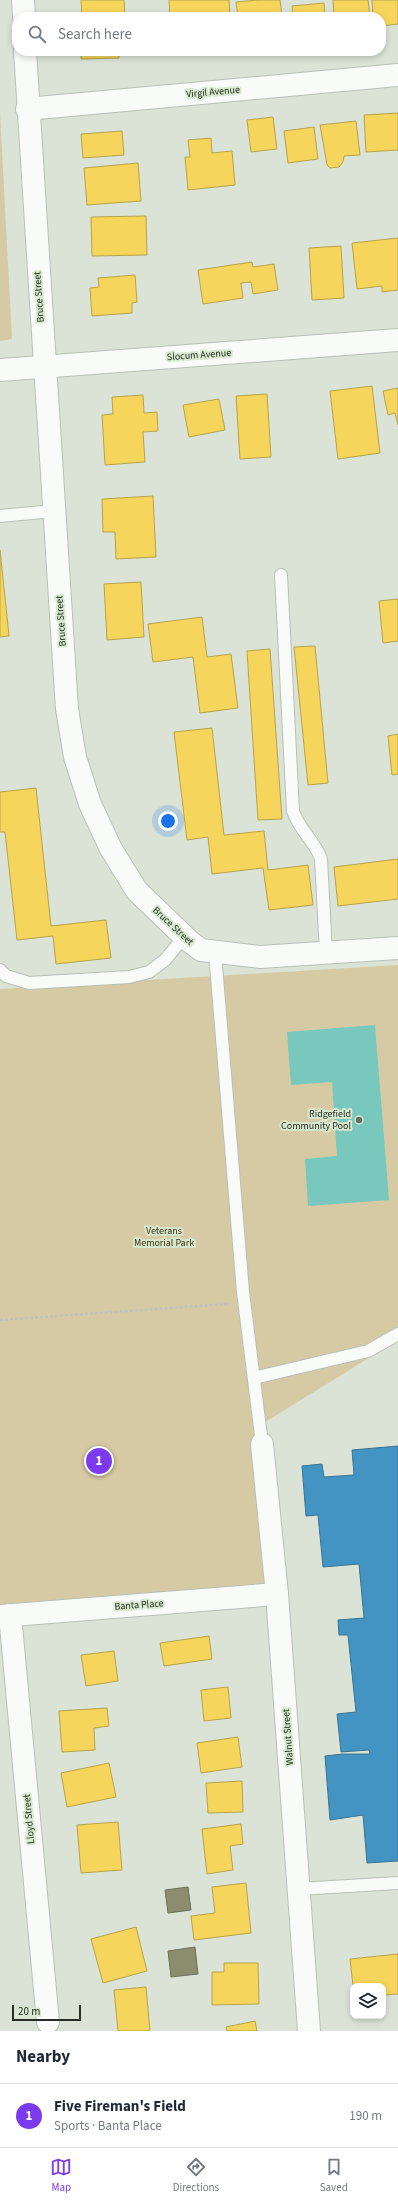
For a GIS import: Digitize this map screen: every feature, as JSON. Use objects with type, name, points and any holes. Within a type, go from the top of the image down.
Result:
[{"type":"street","points":[[23,0],[24,12]]},
{"type":"street","name":"Bruce Street","points":[[25,56],[53,511],[67,709],[76,757],[90,804],[111,849],[136,891],[184,937],[201,950],[215,953],[260,957],[398,948]]},
{"type":"street","name":"Virgil Avenue","points":[[28,109],[398,75]]},
{"type":"street","name":"Slocum Avenue","points":[[0,370],[398,340]]},
{"type":"street","name":"Walnut Street","points":[[262,1444],[277,1594],[309,2031]]},
{"type":"street","name":"Banta Place","points":[[5,1616],[277,1594]]},
{"type":"street","name":"Lloyd Street","points":[[5,1616],[48,2022]]},
{"type":"lane","points":[[0,516],[53,511]]},
{"type":"lane","points":[[281,575],[293,811],[296,822],[318,849],[321,859],[326,953]]},
{"type":"lane","points":[[0,970],[6,976],[29,983],[129,977],[149,972],[165,960],[184,937]]},
{"type":"lane","points":[[215,953],[244,1303],[262,1444]]},
{"type":"lane","points":[[254,1378],[368,1351],[398,1334]]},
{"type":"lane","points":[[298,1889],[398,1883]]},
{"type":"path","points":[[0,1320],[244,1303]]},
{"type":"green space","points":[[0,113],[12,339],[0,341]]},
{"type":"green space","name":"Veterans Memorial Park","points":[[398,965],[398,1340],[262,1424],[277,1594],[0,1620],[0,989]]},
{"type":"water","name":"Ridgefield Community Pool","points":[[375,1025],[389,1200],[308,1206],[305,1159],[337,1156],[332,1082],[291,1085],[287,1032]]},
{"type":"building: Homes","points":[[81,0],[124,0],[125,12],[82,12]]},
{"type":"building: Homes","points":[[169,0],[229,0],[230,12],[170,12]]},
{"type":"building: Homes","points":[[280,0],[281,12],[237,12],[236,2]]},
{"type":"building: Homes","points":[[333,0],[368,0],[369,12],[334,12]]},
{"type":"building: Homes","points":[[372,0],[398,0],[398,24],[386,25],[386,12],[373,12]]},
{"type":"building: Homes","points":[[324,3],[325,12],[293,12],[292,6]]},
{"type":"building: Homes","points":[[81,56],[119,56],[119,58],[81,59]]},
{"type":"building: Homes","points":[[398,113],[398,150],[366,152],[364,115]]},
{"type":"building: Homes","points":[[273,117],[277,149],[251,152],[247,120]]},
{"type":"building: Homes","points":[[356,121],[360,155],[344,156],[343,162],[339,167],[330,168],[327,165],[320,125]]},
{"type":"building: Homes","points":[[314,127],[318,159],[288,163],[284,131]]},
{"type":"building: Homes","points":[[122,131],[124,155],[83,158],[81,134]]},
{"type":"building: Homes","points":[[211,138],[212,153],[232,151],[235,185],[188,190],[185,157],[190,157],[188,140]]},
{"type":"building: Homes","points":[[138,163],[141,201],[87,205],[84,168]]},
{"type":"building: Homes","points":[[146,216],[147,255],[92,256],[91,217]]},
{"type":"building: Homes","points":[[398,238],[398,290],[382,292],[382,286],[357,289],[352,243]]},
{"type":"building: Homes","points":[[341,246],[344,298],[312,300],[309,248]]},
{"type":"building: Homes","points":[[252,262],[253,267],[274,264],[278,290],[253,294],[251,282],[241,283],[243,298],[203,304],[198,270]]},
{"type":"building: Homes","points":[[135,275],[137,302],[132,303],[132,313],[92,316],[90,288],[99,287],[98,278]]},
{"type":"building: Homes","points":[[372,386],[380,453],[338,459],[330,391]]},
{"type":"building: Homes","points":[[398,388],[398,425],[395,413],[388,415],[383,391]]},
{"type":"building: Homes","points":[[267,394],[271,457],[240,459],[236,396]]},
{"type":"building: Homes","points":[[143,395],[144,413],[157,412],[158,431],[143,432],[145,462],[105,465],[102,415],[113,414],[112,397]]},
{"type":"building: Homes","points":[[219,399],[225,430],[189,437],[183,405]]},
{"type":"building: Homes","points":[[153,496],[156,557],[116,559],[115,532],[103,532],[102,499]]},
{"type":"building: Homes","points":[[0,550],[9,636],[0,637]]},
{"type":"building: Homes","points":[[141,582],[144,637],[107,640],[104,584]]},
{"type":"building: Homes","points":[[398,599],[398,641],[383,643],[379,601]]},
{"type":"building: Homes","points":[[202,617],[207,657],[231,654],[238,708],[200,713],[193,657],[153,662],[148,624]]},
{"type":"building: Homes","points":[[315,646],[328,783],[308,785],[294,647]]},
{"type":"building: Homes","points":[[270,649],[282,819],[258,820],[247,651]]},
{"type":"building: Homes","points":[[212,728],[224,835],[264,831],[268,870],[308,865],[313,905],[269,910],[263,868],[212,874],[208,837],[187,840],[174,732]]},
{"type":"building: Homes","points":[[398,734],[398,774],[392,775],[388,736]]},
{"type":"building: Homes","points":[[36,788],[51,926],[106,920],[111,958],[56,964],[53,936],[17,940],[5,832],[0,832],[0,792]]},
{"type":"building: Homes","points":[[398,859],[398,899],[338,906],[334,867]]},
{"type":"building: Homes","points":[[209,1636],[212,1659],[164,1666],[160,1643]]},
{"type":"building: Homes","points":[[114,1651],[118,1681],[86,1686],[81,1655]]},
{"type":"building: Homes","points":[[228,1687],[231,1718],[204,1721],[201,1690]]},
{"type":"building: Homes","points":[[107,1708],[109,1726],[94,1728],[95,1750],[62,1752],[59,1711]]},
{"type":"building: Homes","points":[[238,1737],[242,1767],[201,1773],[197,1743]]},
{"type":"building: Homes","points":[[109,1763],[116,1797],[67,1807],[61,1773]]},
{"type":"building: Homes","points":[[242,1781],[243,1812],[208,1813],[206,1783]]},
{"type":"building: Homes","points":[[118,1822],[122,1870],[81,1873],[77,1825]]},
{"type":"building: Homes","points":[[241,1824],[243,1844],[230,1846],[233,1870],[207,1874],[202,1829]]},
{"type":"building: Homes","points":[[246,1883],[251,1933],[194,1940],[191,1916],[215,1913],[212,1887]]},
{"type":"building: Homes","points":[[136,1927],[147,1971],[103,1983],[91,1939]]},
{"type":"building: Homes","points":[[398,1954],[398,1994],[386,1995],[386,1983],[353,1983],[350,1959]]},
{"type":"building: Homes","points":[[224,1963],[258,1963],[259,2004],[212,2005],[212,1972],[224,1972]]},
{"type":"building: Homes","points":[[146,1987],[150,2031],[118,2031],[114,1990]]},
{"type":"building: Homes","points":[[255,2021],[257,2031],[227,2031],[226,2027]]},
{"type":"building: Schools","points":[[398,1446],[398,1861],[367,1863],[363,1815],[330,1820],[325,1756],[342,1754],[370,1754],[369,1750],[341,1752],[337,1714],[356,1712],[348,1635],[339,1635],[338,1620],[364,1618],[359,1564],[323,1567],[318,1515],[306,1516],[302,1466],[322,1464],[324,1477],[354,1475],[352,1450]]},
{"type":"building: Industry","points":[[188,1887],[191,1910],[168,1913],[165,1890]]},
{"type":"building: Industry","points":[[195,1947],[198,1974],[171,1977],[168,1951]]},
{"type":"place","name":"Ridgefield Community Pool","points":[[359,1120]]},
{"type":"place","name":"Five Fireman's Field","points":[[99,1461]]}]
